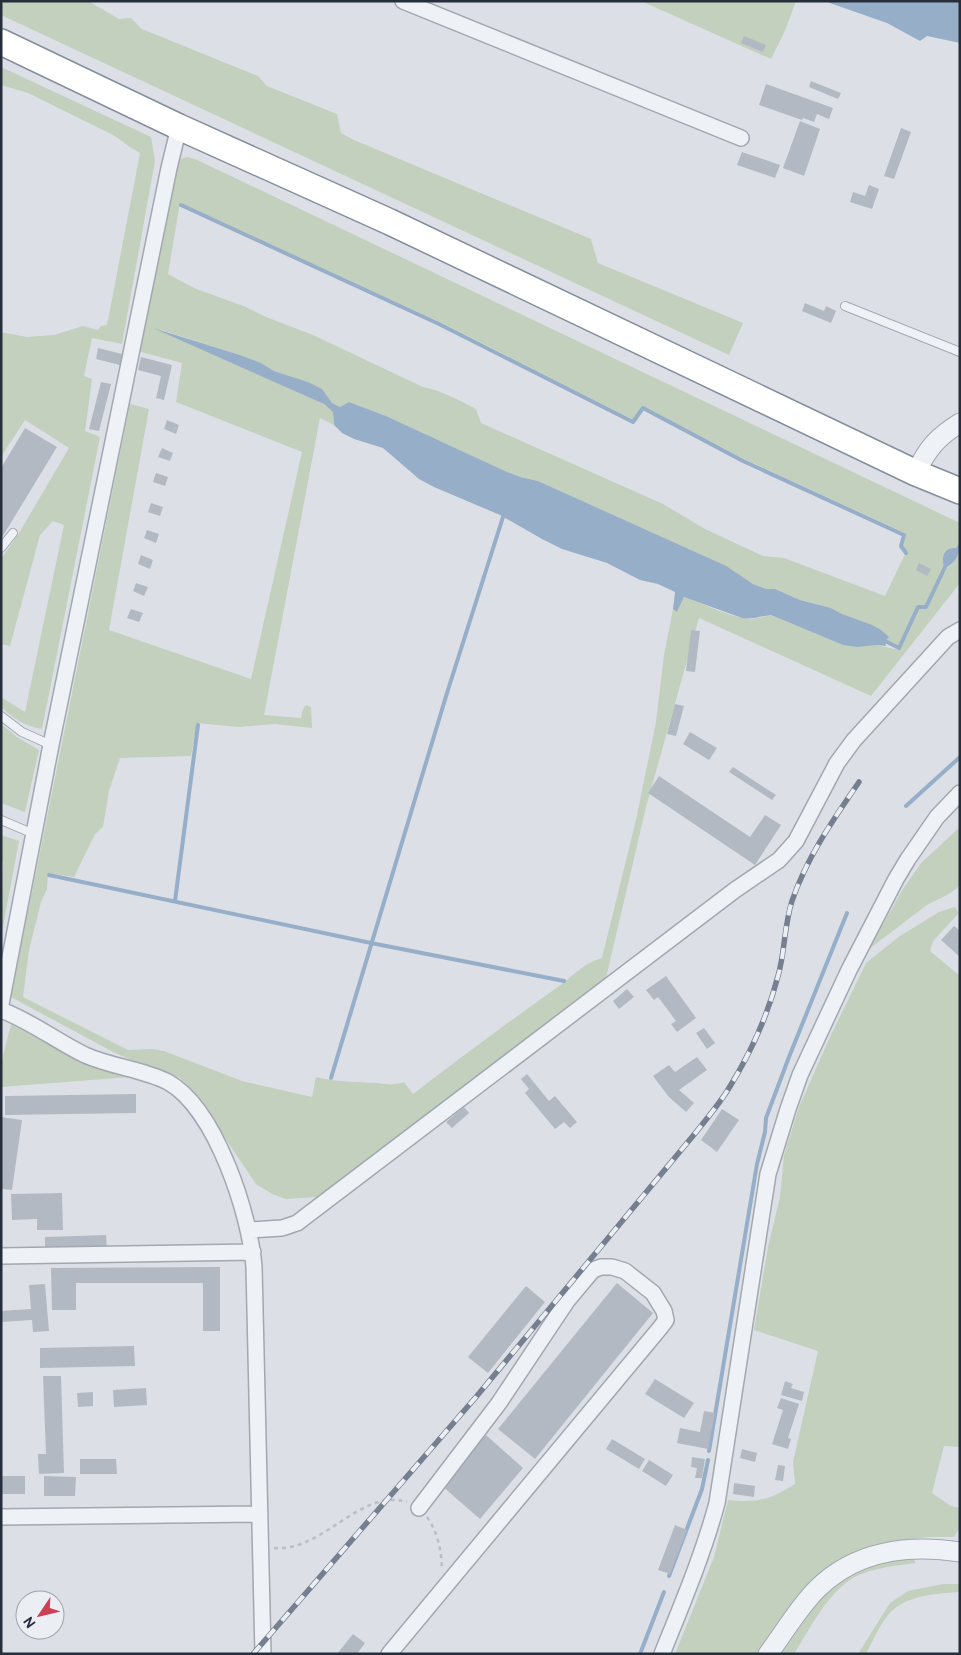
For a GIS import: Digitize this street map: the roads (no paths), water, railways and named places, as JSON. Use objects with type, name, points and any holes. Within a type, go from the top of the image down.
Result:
[{"type":"highway","points":[[1,42],[179,127],[390,222],[916,473],[960,491]]},
{"type":"street","points":[[403,1],[742,138]]},
{"type":"street","points":[[1,1004],[51,745],[179,127]]},
{"type":"street","points":[[916,473],[925,453],[941,436],[960,423]]},
{"type":"street","points":[[249,1230],[282,1228],[297,1223],[735,890],[779,860],[796,841],[837,763],[854,740],[948,637],[960,630]]},
{"type":"street","points":[[662,1654],[696,1572],[708,1538],[717,1503],[768,1174],[788,1109],[800,1075],[848,970],[896,879],[936,817],[960,793]]},
{"type":"street","points":[[1,1010],[19,1017],[85,1054],[109,1064],[151,1074],[170,1084],[186,1097],[208,1127],[242,1201],[253,1252],[263,1654]]},
{"type":"street","points":[[1,1256],[253,1252]]},
{"type":"street","points":[[389,1654],[666,1320],[664,1311],[653,1293],[625,1271],[612,1267],[601,1267],[593,1270],[567,1301],[499,1403],[419,1508]]},
{"type":"street","points":[[1,1517],[260,1514]]},
{"type":"street","points":[[768,1654],[816,1590],[847,1567],[892,1550],[918,1548],[960,1552]]},
{"type":"lane","points":[[845,306],[960,352]]},
{"type":"lane","points":[[1,548],[13,533]]},
{"type":"lane","points":[[1,716],[22,732],[51,745]]},
{"type":"lane","points":[[1,820],[34,834]]},
{"type":"water","points":[[824,1],[960,1],[960,43],[927,36],[920,41],[887,23]]},
{"type":"water","points":[[153,328],[240,355],[261,363],[274,371],[308,382],[322,389],[332,403],[340,407],[349,402],[386,416],[505,471],[538,481],[702,555],[726,566],[753,584],[766,589],[775,589],[800,600],[831,608],[872,625],[889,637],[885,641],[886,646],[857,647],[843,645],[771,615],[742,618],[684,597],[677,612],[673,609],[675,592],[658,584],[640,580],[607,563],[562,549],[500,515],[434,487],[419,479],[383,448],[354,439],[342,433],[334,425],[333,412],[324,404]]},
{"type":"water","points":[[960,542],[959,554],[956,560],[947,567],[944,567],[944,553],[949,549],[956,548]]},
{"type":"waterway","points":[[181,205],[439,324],[633,422],[643,408],[743,461],[904,535],[901,546],[906,553]]},
{"type":"waterway","points":[[331,1078],[447,693],[503,517]]},
{"type":"waterway","points":[[885,641],[899,648],[918,607],[926,607],[947,563]]},
{"type":"waterway","points":[[175,901],[198,725]]},
{"type":"waterway","points":[[906,806],[960,757]]},
{"type":"waterway","points":[[49,875],[371,943],[564,981]]},
{"type":"waterway","points":[[709,1451],[766,1118],[847,913]]},
{"type":"waterway","points":[[669,1576],[702,1489],[708,1460]]},
{"type":"waterway","points":[[640,1654],[664,1592]]},
{"type":"railway","points":[[253,1654],[476,1397],[722,1099],[737,1075],[764,1020],[780,967],[789,910],[798,885],[821,839],[859,782]]}]
